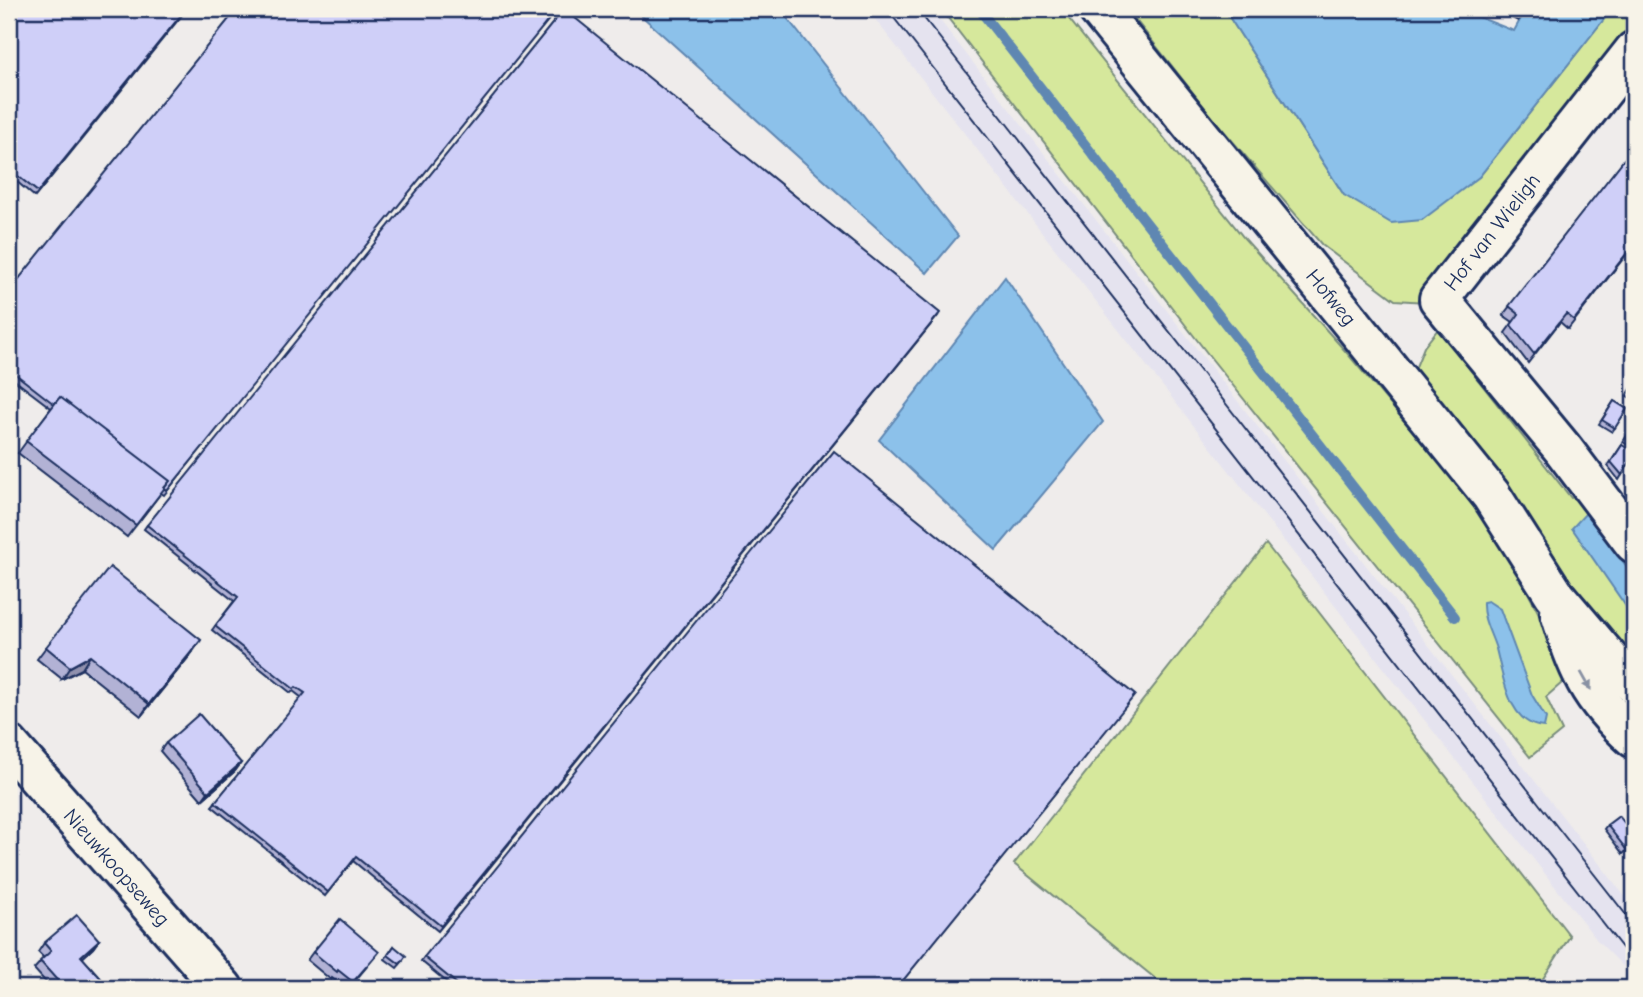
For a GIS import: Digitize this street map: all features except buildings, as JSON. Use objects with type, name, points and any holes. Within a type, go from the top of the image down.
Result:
[{"type":"main road","name":"Hofweg","points":[[1098,9],[1484,485],[1554,594],[1634,684]]},
{"type":"main road","name":"Hof van Wieligh","points":[[1634,51],[1439,299],[1563,449],[1634,543]]},
{"type":"main road","name":"Hofweg","points":[[1554,594],[1585,681],[1608,715],[1634,738]]},
{"type":"main road","name":"Nieuwkoopseweg","points":[[9,745],[223,988]]},
{"type":"shaded area","points":[[867,9],[931,9],[1634,908],[1634,977],[1597,940]]},
{"type":"green space","points":[[941,9],[1061,9],[1244,238],[1347,353],[1443,467],[1503,545],[1571,675],[1546,697],[1562,731],[1530,757],[1211,358]]},
{"type":"green space","points":[[1127,9],[1224,9],[1344,195],[1479,177],[1612,9],[1634,9],[1634,37],[1426,302],[1395,300],[1322,245],[1217,123]]},
{"type":"green space","points":[[1438,329],[1571,498],[1586,496],[1634,557],[1634,576],[1586,513],[1627,608],[1634,618],[1634,671],[1586,610],[1506,480],[1415,369],[1424,347]]},
{"type":"green space","points":[[1266,544],[1570,936],[1537,988],[1167,988],[1014,864]]},
{"type":"water","points":[[634,9],[780,9],[958,236],[927,273]]},
{"type":"water","points":[[1224,9],[1458,9],[1514,31],[1526,9],[1612,9],[1479,177],[1422,220],[1391,223],[1344,195]]},
{"type":"water","points":[[1005,277],[1103,422],[996,550],[879,440]]},
{"type":"water","points":[[1586,513],[1634,576],[1634,618],[1572,528]]},
{"type":"water","points":[[1488,601],[1500,609],[1532,695],[1546,718],[1544,727],[1522,718],[1509,697],[1484,614],[1483,602]]},
{"type":"waterway","points":[[979,9],[1455,617]]},
{"type":"tram line","points":[[887,9],[1634,963]]},
{"type":"tram line","points":[[917,9],[1634,925]]}]
